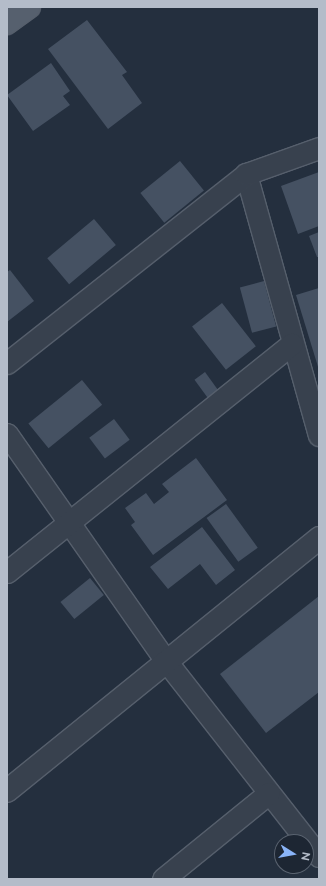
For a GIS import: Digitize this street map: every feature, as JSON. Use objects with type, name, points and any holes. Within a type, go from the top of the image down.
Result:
[{"type":"main road","points":[[7,23],[28,7]]},
{"type":"street","points":[[7,363],[246,174],[319,148]]},
{"type":"street","points":[[246,174],[292,344],[319,435]]},
{"type":"street","points":[[7,572],[292,344]]},
{"type":"street","points":[[7,434],[166,661],[319,856]]},
{"type":"street","points":[[7,790],[319,538]]},
{"type":"street","points":[[163,879],[269,793]]},
{"type":"building","points":[[87,20],[127,72],[122,75],[142,103],[108,129],[48,49]]},
{"type":"building","points":[[51,63],[70,91],[63,96],[70,105],[33,131],[7,95]]},
{"type":"building","points":[[180,161],[204,191],[164,223],[140,193]]},
{"type":"building","points":[[319,172],[319,226],[298,234],[281,186]]},
{"type":"building","points":[[94,219],[116,245],[69,284],[47,258]]},
{"type":"building","points":[[319,232],[319,257],[317,257],[309,236]]},
{"type":"building","points":[[10,270],[34,301],[7,322],[7,272]]},
{"type":"building","points":[[264,281],[276,326],[252,333],[240,287]]},
{"type":"building","points":[[319,288],[319,370],[296,295]]},
{"type":"building","points":[[222,303],[256,346],[226,370],[192,326]]},
{"type":"building","points":[[205,372],[219,391],[209,399],[194,380]]},
{"type":"building","points":[[82,380],[102,405],[49,448],[28,423]]},
{"type":"building","points":[[114,419],[130,440],[105,458],[89,438]]},
{"type":"building","points":[[196,458],[227,500],[153,555],[131,525],[135,522],[125,508],[146,493],[154,504],[169,492],[162,484]]},
{"type":"building","points":[[226,504],[258,548],[238,562],[207,518]]},
{"type":"building","points":[[202,527],[235,570],[216,585],[200,564],[168,589],[150,567]]},
{"type":"building","points":[[90,578],[104,595],[74,619],[60,602]]},
{"type":"building","points":[[319,596],[319,692],[266,733],[220,674]]}]
